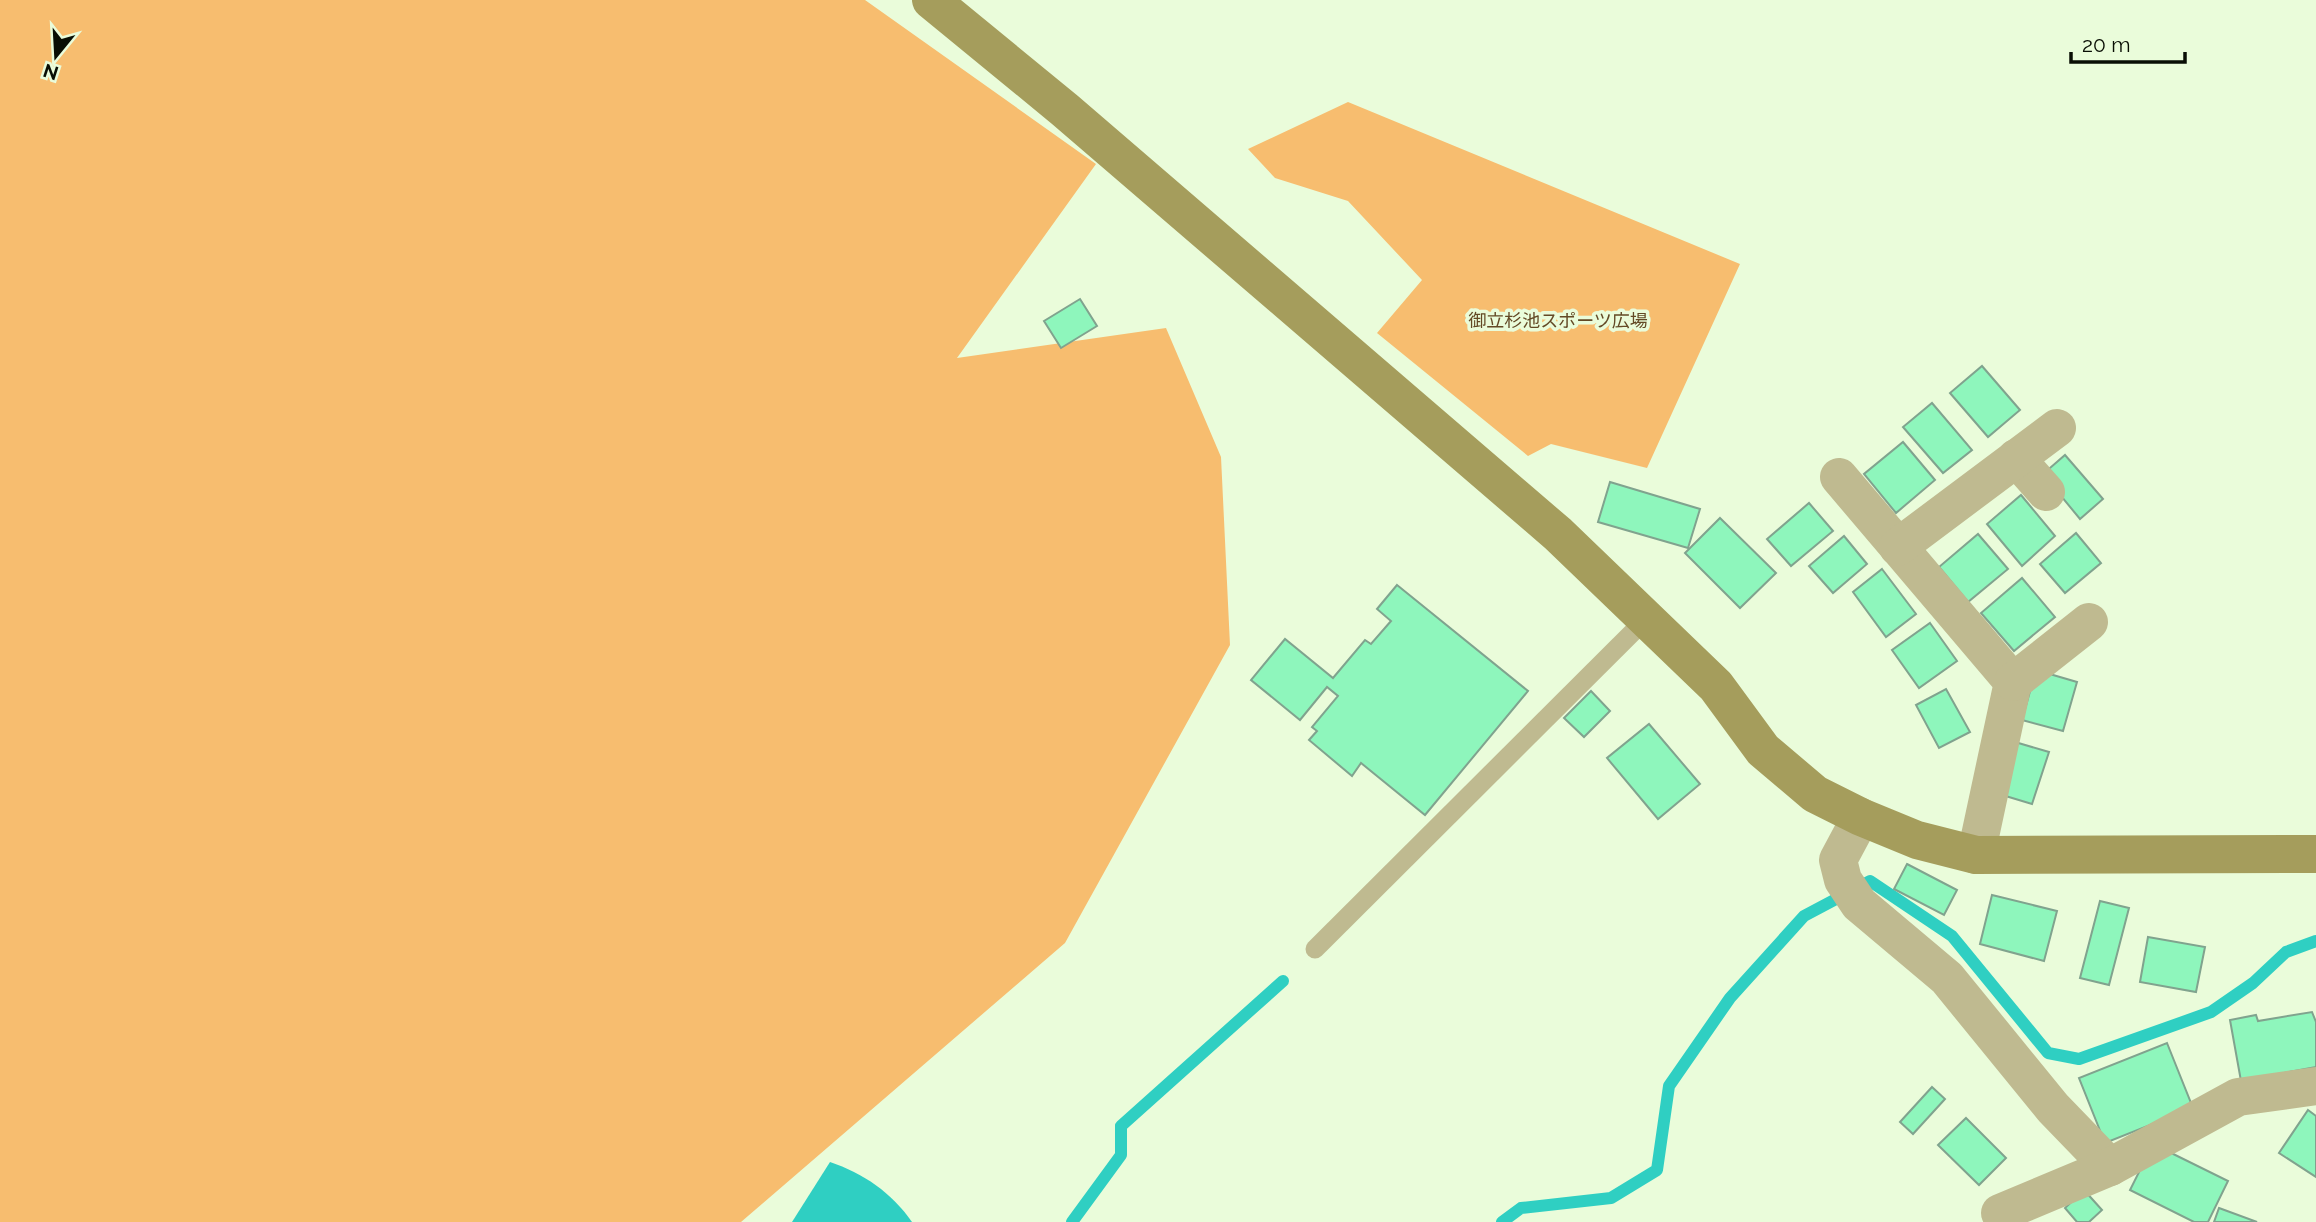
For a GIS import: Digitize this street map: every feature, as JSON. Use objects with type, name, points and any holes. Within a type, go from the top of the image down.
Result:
[{"type":"street","points":[[931,0],[1066,110],[1558,534],[1716,686],[1763,750],[1815,794],[1861,817],[1917,839],[1976,855],[2316,854]]},
{"type":"street","points":[[1898,547],[2057,428]]},
{"type":"street","points":[[2016,458],[2046,492]]},
{"type":"street","points":[[1839,477],[2013,682]]},
{"type":"street","points":[[1976,855],[2013,682],[2089,622]]},
{"type":"street","points":[[1861,817],[1838,860],[1851,892],[1947,978],[2053,1108],[2109,1167]]},
{"type":"street","points":[[2000,1213],[2109,1167],[2238,1097],[2316,1086]]},
{"type":"lane","points":[[1315,949],[1647,618]]},
{"type":"green space","points":[[0,0],[865,0],[1096,164],[957,358],[1166,328],[1221,457],[1230,645],[1065,943],[741,1222],[0,1222]]},
{"type":"green space","name":"御立杉池スポーツ広場","points":[[1348,102],[1740,264],[1647,468],[1551,444],[1528,456],[1377,333],[1422,280],[1348,201],[1275,178],[1248,149]]},
{"type":"water","points":[[830,1162],[876,1185],[912,1222],[792,1222]]},
{"type":"building","points":[[1080,299],[1097,326],[1061,348],[1044,321]]},
{"type":"building","points":[[1982,366],[2020,410],[1988,437],[1950,393]]},
{"type":"building","points":[[1932,403],[1972,450],[1943,473],[1903,427]]},
{"type":"building","points":[[1903,442],[1935,480],[1896,513],[1864,474]]},
{"type":"building","points":[[2065,455],[2103,499],[2080,519],[2043,474]]},
{"type":"building","points":[[1610,482],[1700,509],[1688,548],[1598,522]]},
{"type":"building","points":[[2021,495],[2055,536],[2022,566],[1987,524]]},
{"type":"building","points":[[1809,503],[1833,531],[1791,566],[1767,539]]},
{"type":"building","points":[[1720,518],[1776,573],[1740,608],[1685,553]]},
{"type":"building","points":[[2076,533],[2101,563],[2065,593],[2040,564]]},
{"type":"building","points":[[1978,534],[2008,569],[1968,602],[1939,567]]},
{"type":"building","points":[[1844,536],[1867,564],[1833,593],[1809,566]]},
{"type":"building","points":[[1882,569],[1916,614],[1886,637],[1853,592]]},
{"type":"building","points":[[2022,578],[2055,617],[2014,651],[1981,613]]},
{"type":"building","points":[[1397,585],[1528,691],[1425,815],[1361,763],[1352,776],[1309,740],[1317,731],[1312,727],[1338,696],[1327,687],[1300,720],[1251,680],[1285,639],[1333,678],[1365,640],[1371,644],[1391,621],[1377,609]]},
{"type":"building","points":[[1930,623],[1957,661],[1919,688],[1892,650]]},
{"type":"building","points":[[2036,670],[2077,682],[2063,731],[2022,720]]},
{"type":"building","points":[[1946,689],[1970,732],[1939,748],[1916,705]]},
{"type":"building","points":[[1591,691],[1610,711],[1584,737],[1564,718]]},
{"type":"building","points":[[1649,724],[1700,784],[1658,819],[1607,758]]},
{"type":"building","points":[[2015,742],[2049,752],[2032,804],[1999,794]]},
{"type":"building","points":[[1907,864],[1957,890],[1944,915],[1894,889]]},
{"type":"building","points":[[1992,895],[2057,911],[2044,961],[1980,944]]},
{"type":"building","points":[[2100,901],[2129,908],[2109,985],[2080,978]]},
{"type":"building","points":[[2148,937],[2205,947],[2196,992],[2140,982]]},
{"type":"building","points":[[2312,1012],[2316,1022],[2316,1067],[2241,1081],[2230,1020],[2256,1015],[2258,1021]]},
{"type":"building","points":[[2167,1043],[2193,1108],[2105,1143],[2079,1078]]},
{"type":"building","points":[[1932,1087],[1945,1099],[1913,1134],[1900,1122]]},
{"type":"building","points":[[2308,1110],[2316,1116],[2316,1177],[2279,1153]]},
{"type":"building","points":[[1966,1118],[2006,1158],[1979,1185],[1938,1145]]},
{"type":"building","points":[[2153,1144],[2228,1181],[2208,1222],[2194,1222],[2130,1190]]},
{"type":"building","points":[[2084,1190],[2102,1210],[2089,1222],[2077,1222],[2065,1208]]},
{"type":"building","points":[[2219,1208],[2257,1222],[2214,1222]]},
{"type":"waterway","points":[[1502,1222],[1521,1208],[1611,1198],[1657,1170],[1669,1086],[1730,998],[1804,916],[1870,881],[1952,936],[2048,1053],[2079,1059],[2211,1012],[2253,983],[2286,952],[2316,941]]},
{"type":"waterway","points":[[1072,1222],[1121,1155],[1121,1126],[1283,981]]}]
